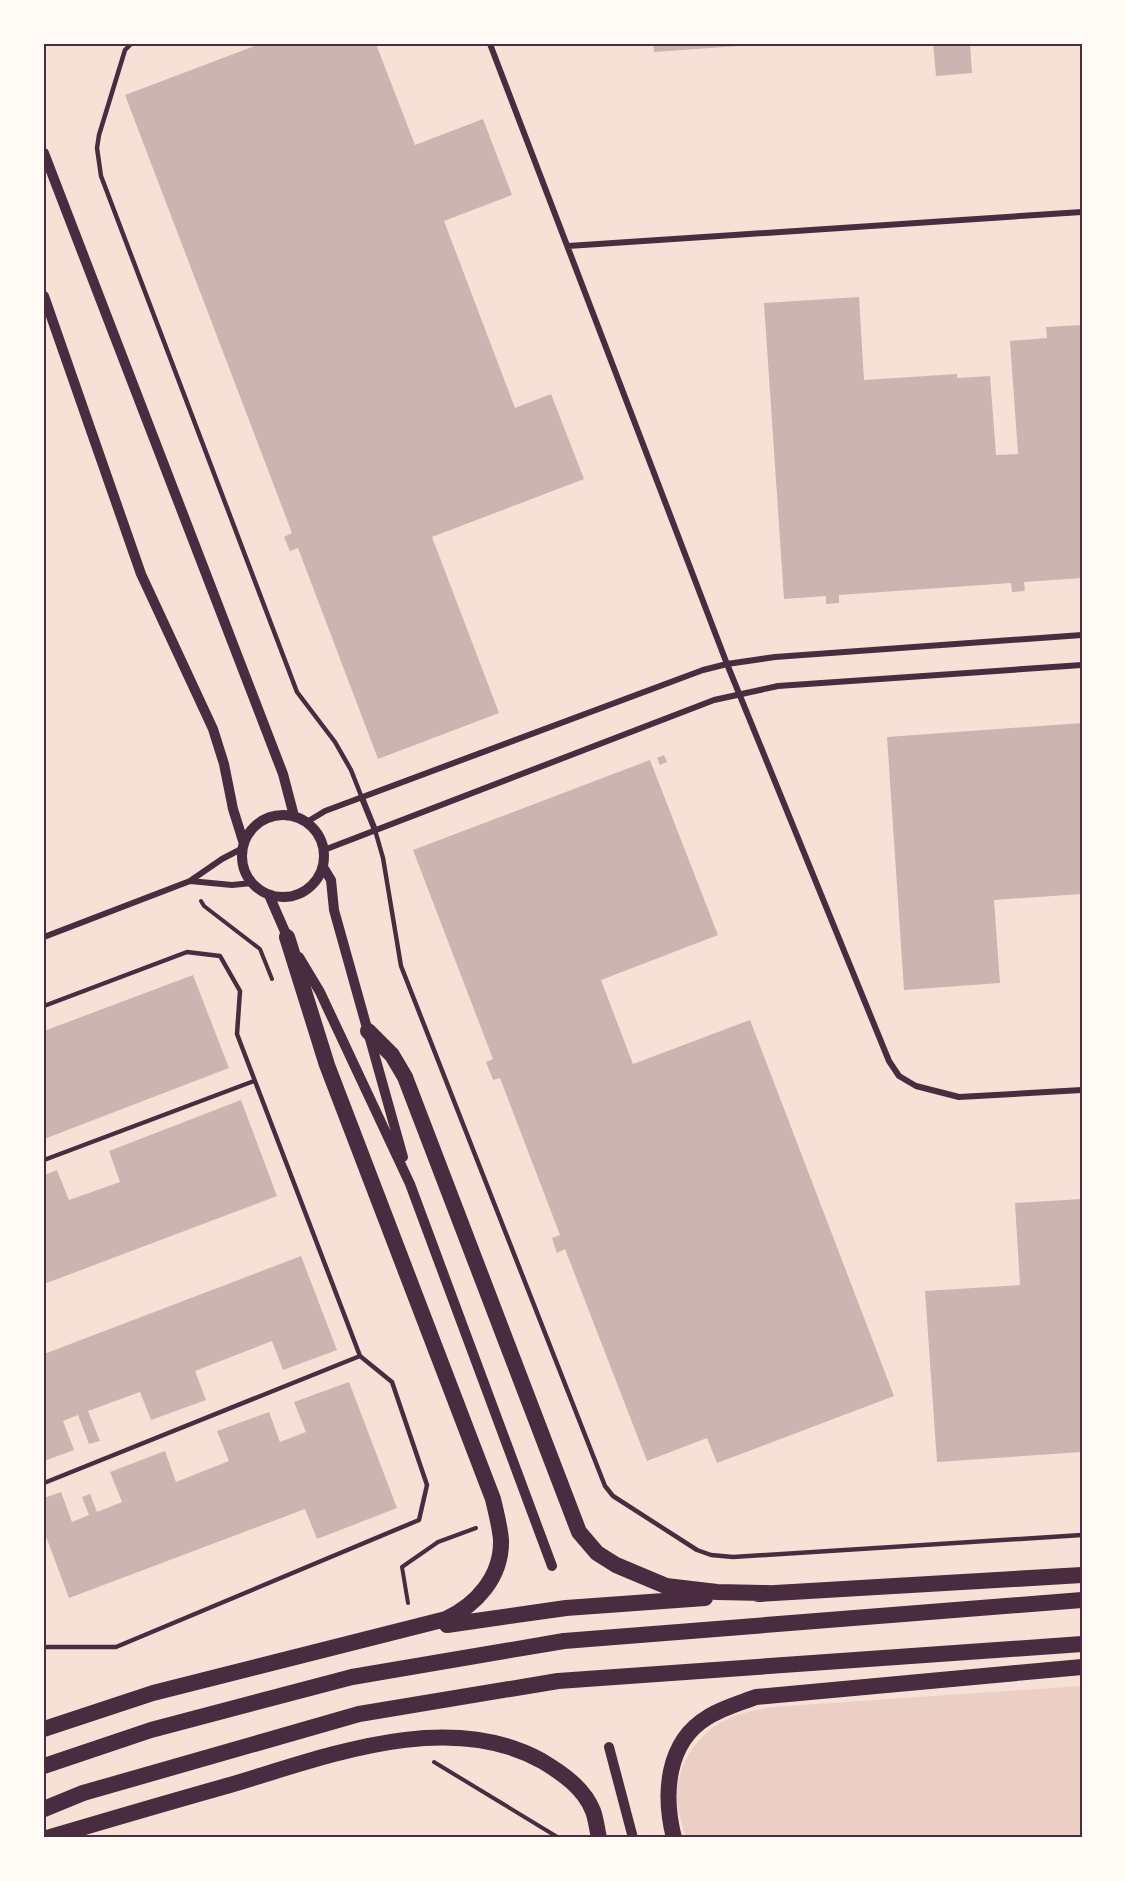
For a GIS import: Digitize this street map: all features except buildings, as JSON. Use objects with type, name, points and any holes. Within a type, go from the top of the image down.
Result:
[{"type":"highway","points":[[44,1728],[153,1693],[446,1619],[464,1611],[479,1598],[495,1572],[501,1540],[493,1499],[327,1065],[287,937]]},
{"type":"highway","points":[[368,1031],[392,1055],[405,1077],[579,1532],[597,1553],[616,1565],[666,1586],[717,1592],[768,1593]]},
{"type":"highway","points":[[405,1631],[566,1608],[768,1593],[1083,1575]]},
{"type":"highway","points":[[44,1766],[151,1730],[352,1677],[564,1641],[1083,1600]]},
{"type":"highway","points":[[44,1809],[83,1793],[360,1714],[558,1681],[1083,1644]]},
{"type":"highway","points":[[674,1838],[668,1805],[669,1783],[672,1764],[680,1747],[694,1728],[708,1717],[746,1701],[756,1697],[1083,1667]]},
{"type":"highway","points":[[46,1838],[322,1758],[410,1739],[452,1737],[504,1745],[526,1752],[554,1768],[577,1786],[592,1810],[599,1838]]},
{"type":"street","points":[[490,44],[727,664],[889,1061],[899,1076],[916,1086],[959,1097],[1083,1090]]},
{"type":"street","points":[[44,153],[283,774],[294,816]]},
{"type":"street","points":[[568,246],[1083,212]]},
{"type":"street","points":[[44,296],[141,574],[213,729],[224,764],[243,846],[244,868],[252,883],[269,895],[282,897],[302,893],[318,879],[323,867],[324,849],[318,834],[307,822],[294,816],[284,815],[264,820],[252,830],[243,846],[190,881],[44,937]]},
{"type":"street","points":[[307,822],[326,811],[703,670],[727,664],[775,657],[1083,635]]},
{"type":"street","points":[[324,849],[714,700],[778,686],[1083,665]]},
{"type":"street","points":[[362,798],[375,830]]},
{"type":"street","points":[[323,867],[331,880],[334,910],[410,1184]]},
{"type":"street","points":[[190,881],[232,885],[252,883]]},
{"type":"street","points":[[269,895],[287,937],[320,992],[410,1184],[552,1566]]},
{"type":"street","points":[[609,1747],[633,1838]]},
{"type":"lane","points":[[130,44],[125,50],[99,135],[97,148],[101,176],[297,693],[335,742],[351,770],[362,798]]},
{"type":"lane","points":[[375,830],[383,858],[401,966],[605,1486],[613,1496],[696,1550],[711,1555],[733,1557],[1083,1535]]},
{"type":"lane","points":[[44,1006],[187,952],[220,956],[240,991],[237,1034],[360,1356],[393,1382],[427,1485],[419,1520],[116,1647],[44,1647]]},
{"type":"lane","points":[[44,1160],[254,1081]]},
{"type":"lane","points":[[44,1483],[360,1356]]},
{"type":"path","points":[[408,1607],[402,1567],[438,1542],[470,1530]]},
{"type":"path","points":[[425,1757],[559,1838]]},
{"type":"shaded area","points":[[1082,1686],[1082,1837],[686,1838],[677,1802],[681,1772],[692,1749],[700,1739],[731,1717],[772,1707]]}]
